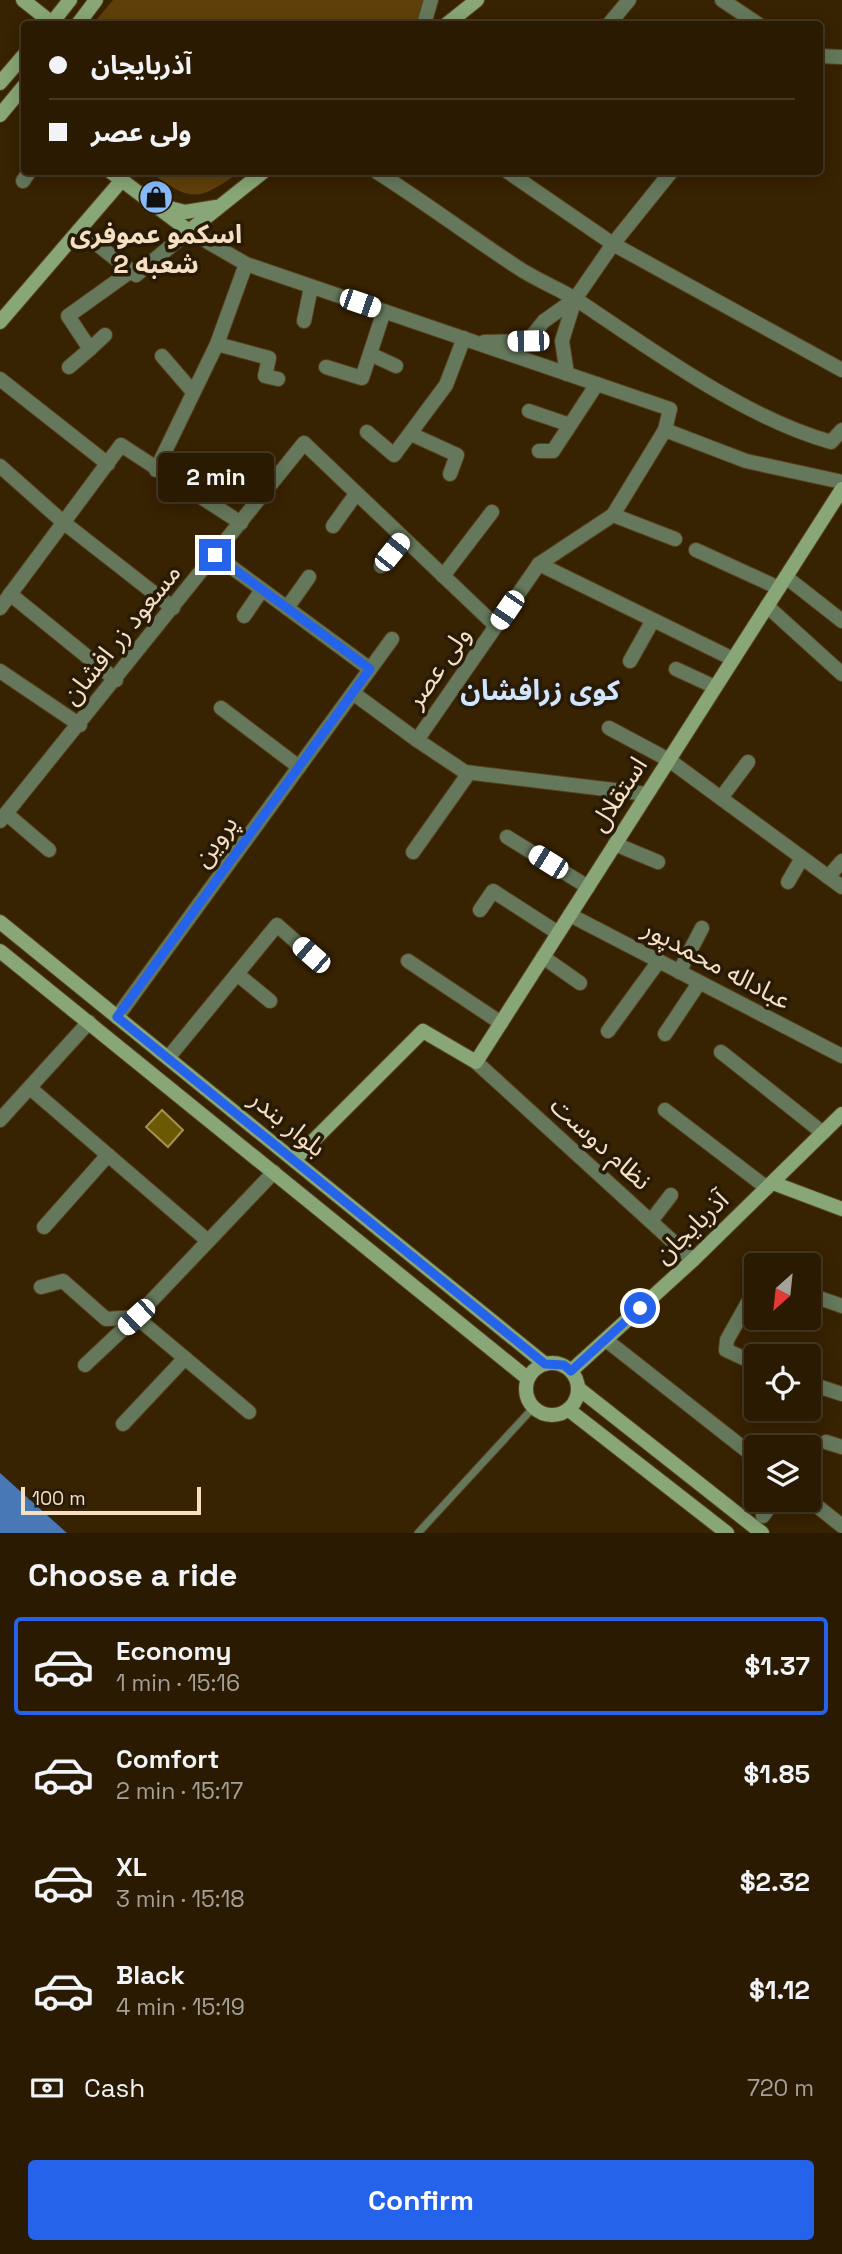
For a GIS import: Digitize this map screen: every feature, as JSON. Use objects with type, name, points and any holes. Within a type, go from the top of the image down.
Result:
[{"type":"main road","points":[[78,21],[96,0]]},
{"type":"main road","points":[[449,21],[461,6],[477,0]]},
{"type":"main road","points":[[64,2],[74,21]]},
{"type":"main road","points":[[55,21],[64,2]]},
{"type":"main road","points":[[34,3],[51,21]]},
{"type":"main road","points":[[21,59],[1,82],[21,93]]},
{"type":"main road","points":[[0,115],[21,95]]},
{"type":"main road","points":[[0,322],[79,230],[116,176],[189,231],[259,175]]},
{"type":"main road","points":[[151,203],[185,212],[221,205]]},
{"type":"main road","name":"استقلال","points":[[476,1062],[841,491]]},
{"type":"main road","name":"بلوار بندر","points":[[0,922],[545,1364]]},
{"type":"main road","name":"بلوار بندر","points":[[0,951],[527,1378]]},
{"type":"main road","points":[[294,1160],[423,1031],[476,1062]]},
{"type":"main road","name":"آذربایجان","points":[[571,1371],[693,1261],[842,1114]]},
{"type":"main road","points":[[770,1185],[842,1209]]},
{"type":"main road","points":[[578,1388],[576,1400],[569,1410],[551,1416],[533,1408],[527,1399],[527,1378],[534,1369],[545,1364],[564,1365],[571,1371],[578,1388],[762,1533]]},
{"type":"main road","points":[[569,1410],[727,1533]]},
{"type":"main road","points":[[625,1452],[638,1435]]},
{"type":"street","points":[[425,21],[431,0]]},
{"type":"street","points":[[612,21],[629,0]]},
{"type":"street","points":[[722,0],[754,21]]},
{"type":"street","points":[[823,57],[842,57]]},
{"type":"street","points":[[381,175],[519,268],[575,299],[654,353],[809,436],[831,442],[842,430]]},
{"type":"street","points":[[512,175],[613,244],[842,370]]},
{"type":"street","points":[[567,374],[562,341],[575,299],[613,244],[669,175]]},
{"type":"street","points":[[79,230],[136,275],[189,231],[246,264],[670,409],[665,430],[613,515],[539,564],[496,626]]},
{"type":"street","points":[[156,470],[217,344],[246,264]]},
{"type":"street","points":[[90,349],[68,316],[131,271]]},
{"type":"street","points":[[304,321],[311,287]]},
{"type":"street","points":[[469,340],[528,341],[544,321],[575,299]]},
{"type":"street","points":[[327,368],[362,378],[384,311]]},
{"type":"street","points":[[69,367],[105,335]]},
{"type":"street","points":[[367,432],[394,456],[446,385],[469,340]]},
{"type":"street","points":[[217,344],[269,358],[265,376],[278,379]]},
{"type":"street","points":[[370,354],[396,366]]},
{"type":"street","points":[[162,356],[193,392]]},
{"type":"street","points":[[0,379],[107,464]]},
{"type":"street","points":[[539,451],[553,451],[597,384]]},
{"type":"street","points":[[529,411],[570,425]]},
{"type":"street","points":[[665,430],[746,461],[841,491]]},
{"type":"street","points":[[411,434],[457,455],[450,474]]},
{"type":"street","name":"ولی عصر","points":[[215,555],[370,669],[353,693],[418,740],[496,626],[304,443]]},
{"type":"street","name":"مسعود زر افشان","points":[[4,818],[304,443]]},
{"type":"street","points":[[0,608],[121,445],[241,523]]},
{"type":"street","points":[[0,466],[63,522],[173,608]]},
{"type":"street","points":[[333,526],[356,494]]},
{"type":"street","points":[[443,576],[492,512]]},
{"type":"street","points":[[613,515],[675,539]]},
{"type":"street","points":[[381,566],[403,538]]},
{"type":"street","points":[[696,550],[783,582],[842,621]]},
{"type":"street","points":[[539,564],[733,659]]},
{"type":"street","points":[[287,608],[309,577]]},
{"type":"street","points":[[244,616],[262,590]]},
{"type":"street","points":[[10,594],[116,680]]},
{"type":"street","points":[[767,606],[842,674]]},
{"type":"street","points":[[630,662],[653,620]]},
{"type":"street","points":[[370,669],[392,639]]},
{"type":"street","points":[[676,669],[715,687]]},
{"type":"street","points":[[0,671],[80,724]]},
{"type":"street","name":"پروین","points":[[117,1017],[353,693]]},
{"type":"street","points":[[221,708],[299,767]]},
{"type":"street","points":[[608,728],[669,760],[842,887]]},
{"type":"street","points":[[418,740],[469,773],[647,794]]},
{"type":"street","points":[[721,798],[748,762]]},
{"type":"street","points":[[413,852],[469,773]]},
{"type":"street","points":[[4,818],[49,850]]},
{"type":"street","points":[[508,837],[588,887]]},
{"type":"street","points":[[615,844],[657,862]]},
{"type":"street","points":[[788,882],[802,858]]},
{"type":"street","points":[[828,877],[842,861]]},
{"type":"street","points":[[480,910],[493,891],[558,933]]},
{"type":"street","name":"عباداله محمدپور","points":[[570,915],[842,1056]]},
{"type":"street","points":[[168,1058],[277,925],[311,955]]},
{"type":"street","points":[[679,972],[702,928]]},
{"type":"street","points":[[543,957],[580,983]]},
{"type":"street","points":[[408,961],[500,1023]]},
{"type":"street","points":[[608,1031],[659,961]]},
{"type":"street","points":[[237,974],[270,1001]]},
{"type":"street","points":[[665,1034],[699,983]]},
{"type":"street","points":[[0,1120],[89,1022]]},
{"type":"street","points":[[721,1052],[823,1133]]},
{"type":"street","name":"نظام دوست","points":[[476,1062],[693,1261]]},
{"type":"street","points":[[30,1088],[208,1241]]},
{"type":"street","points":[[665,1110],[770,1185]]},
{"type":"street","points":[[44,1227],[108,1155]]},
{"type":"street","points":[[85,1365],[136,1317],[274,1172]]},
{"type":"street","points":[[651,1221],[671,1195]]},
{"type":"street","points":[[41,1287],[63,1281],[106,1319],[136,1317],[248,1412]]},
{"type":"street","points":[[821,1299],[842,1306]]},
{"type":"street","points":[[744,1310],[727,1340],[726,1350],[744,1358]]},
{"type":"street","points":[[606,1340],[744,1449]]},
{"type":"street","points":[[123,1423],[185,1358]]},
{"type":"street","points":[[821,1387],[842,1394]]},
{"type":"street","points":[[826,1441],[842,1447]]},
{"type":"street","points":[[821,1509],[842,1526]]},
{"type":"street","points":[[763,1516],[766,1512]]},
{"type":"lane","points":[[418,1533],[533,1408]]},
{"type":"shaded area","points":[[113,0],[425,0],[421,21],[96,21]]},
{"type":"shaded area","points":[[154,175],[235,175],[214,189],[195,195]]},
{"type":"water","points":[[0,1473],[67,1533],[0,1533]]},
{"type":"building","points":[[162,1110],[183,1130],[168,1147],[146,1127]]},
{"type":"place","name":"اسکمو عموفری شعبه 2","points":[[156,197]]},
{"type":"district","name":"کوی زرافشان","points":[[540,690]]},
{"type":"route","points":[[215,555],[370,669],[117,1017],[545,1364],[564,1365],[571,1371],[640,1308]]}]
